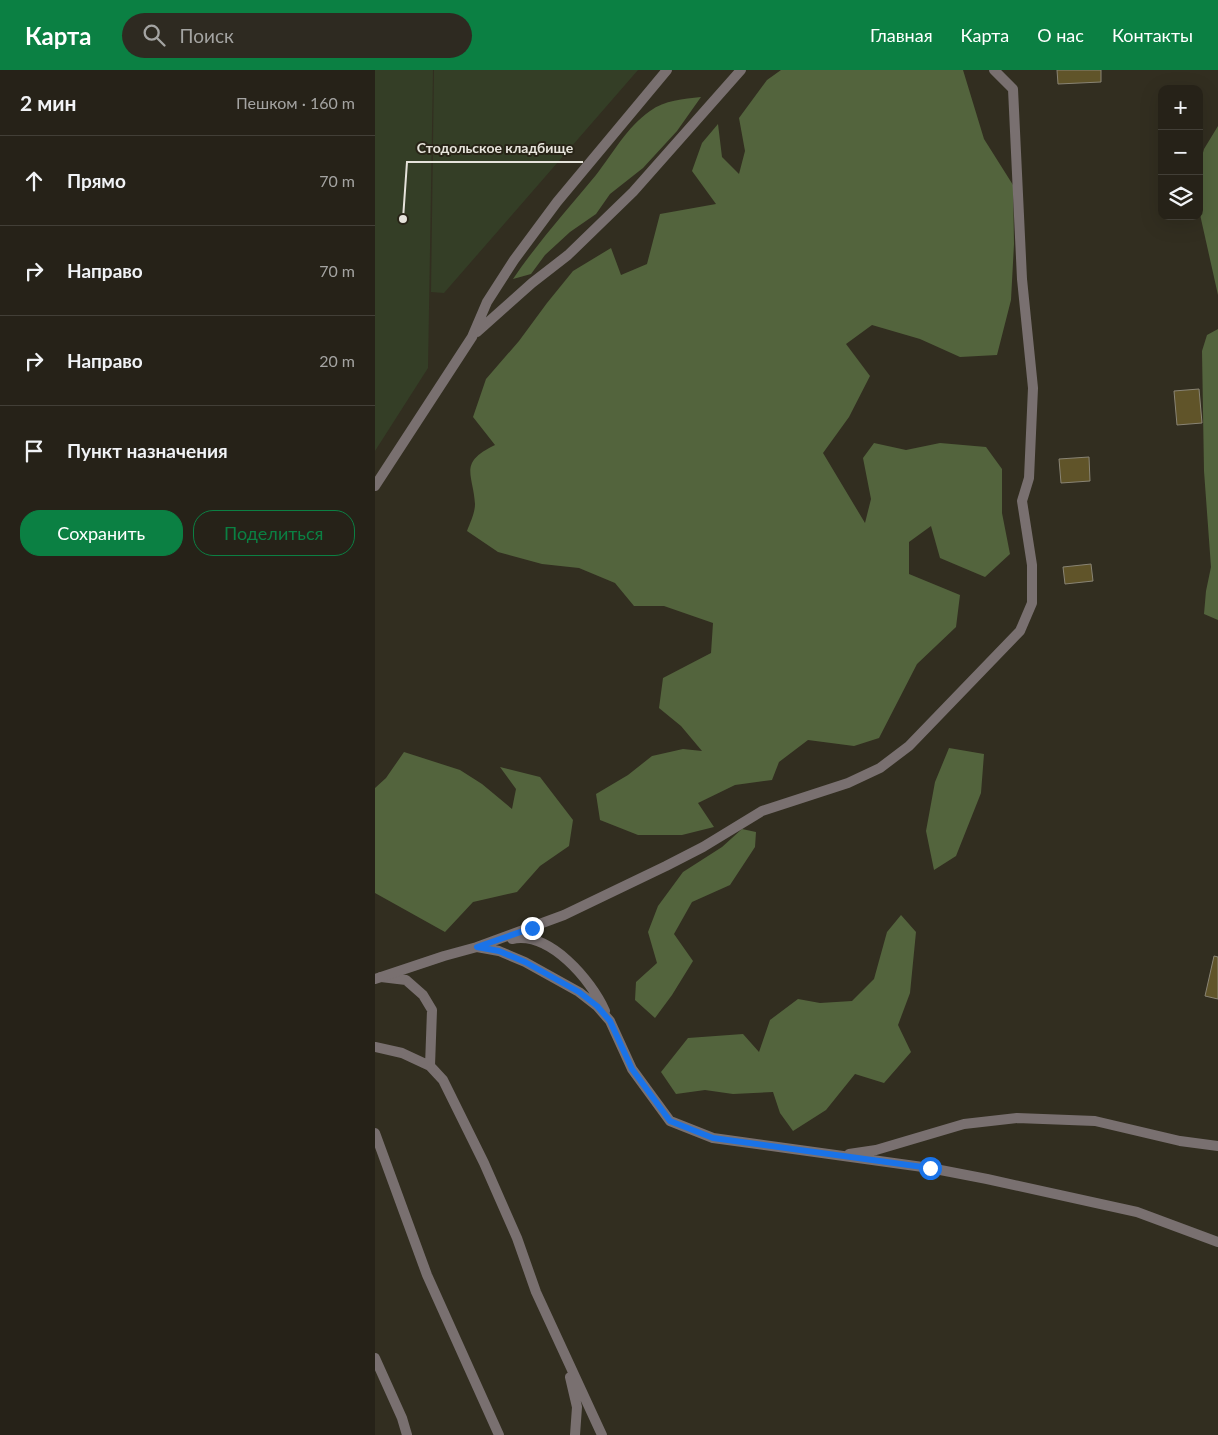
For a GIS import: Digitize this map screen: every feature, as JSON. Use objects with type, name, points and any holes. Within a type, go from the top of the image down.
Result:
[{"type":"street","points":[[375,486],[473,337],[487,302],[514,260],[557,202],[667,70]]},
{"type":"street","points":[[473,337],[506,305],[568,255],[633,192],[741,70]]},
{"type":"street","points":[[477,947],[564,915],[703,847],[762,811],[848,783],[880,768],[909,746],[1020,632],[1032,603],[1033,565],[1022,501],[1029,478],[1033,388],[1022,279],[1013,89],[994,70]]},
{"type":"street","points":[[378,978],[436,958],[522,937],[543,944],[565,958],[584,976],[599,996],[632,1069],[670,1121],[713,1138],[930,1168],[1081,1198],[1137,1212],[1218,1242]]},
{"type":"street","points":[[477,947],[499,951],[525,962],[579,992],[597,1006],[610,1021]]},
{"type":"street","points":[[378,978],[406,980],[423,995],[432,1010],[430,1066]]},
{"type":"street","points":[[375,1047],[402,1053],[430,1066],[443,1080],[462,1115],[517,1238],[536,1292],[602,1435]]},
{"type":"street","points":[[839,1156],[876,1150],[964,1124],[1017,1118],[1095,1122],[1180,1141],[1218,1146]]},
{"type":"street","points":[[375,1133],[427,1275],[499,1435]]},
{"type":"street","points":[[565,1353],[577,1407],[575,1435]]},
{"type":"street","points":[[375,1358],[402,1418],[407,1435]]},
{"type":"green space","points":[[375,70],[433,70],[428,368],[375,451]]},
{"type":"green space","points":[[434,70],[638,70],[444,293],[431,292]]},
{"type":"green space","points":[[781,70],[963,70],[984,139],[1013,185],[1014,244],[1011,300],[997,355],[960,357],[920,339],[872,325],[846,344],[870,376],[849,417],[823,453],[865,523],[871,499],[863,458],[874,443],[906,450],[940,443],[986,447],[1002,469],[1002,513],[1010,554],[985,577],[940,558],[931,526],[909,542],[909,574],[960,595],[956,627],[917,664],[879,738],[854,746],[808,740],[779,762],[772,780],[735,785],[698,803],[714,827],[682,835],[638,835],[600,820],[596,794],[628,775],[652,756],[683,749],[702,751],[681,726],[659,708],[663,678],[711,653],[713,623],[664,606],[634,606],[615,583],[579,568],[542,564],[498,552],[467,531],[475,507],[470,470],[472,463],[483,451],[495,445],[473,417],[486,379],[519,341],[573,271],[611,248],[621,275],[647,264],[660,214],[716,204],[692,171],[702,143],[718,124],[722,157],[739,174],[745,151],[739,118],[767,80]]},
{"type":"green space","points":[[701,97],[677,131],[643,168],[610,194],[596,214],[570,232],[545,255],[531,274],[513,279],[634,125],[650,111],[662,104]]},
{"type":"green space","points":[[1218,126],[1218,295],[1201,220],[1203,220],[1204,149]]},
{"type":"green space","points":[[1218,329],[1218,620],[1204,614],[1211,567],[1204,471],[1202,351],[1207,335]]},
{"type":"green space","points":[[949,748],[984,754],[981,793],[956,856],[934,870],[926,831],[935,782]]},
{"type":"green space","points":[[404,752],[460,770],[482,784],[512,809],[516,789],[500,767],[540,777],[573,820],[569,846],[540,866],[517,892],[473,902],[445,932],[375,893],[375,788],[386,778]]},
{"type":"green space","points":[[742,829],[756,832],[755,847],[730,885],[692,902],[674,934],[693,961],[655,1018],[635,1000],[636,982],[657,963],[648,932],[658,906],[683,872],[722,847]]},
{"type":"green space","points":[[901,915],[916,932],[910,993],[898,1025],[911,1052],[884,1083],[855,1074],[826,1110],[793,1131],[780,1113],[773,1092],[733,1094],[705,1090],[676,1094],[661,1072],[688,1038],[743,1034],[759,1052],[770,1020],[798,999],[820,1003],[852,1001],[874,979],[887,932]]},
{"type":"building","points":[[1057,70],[1101,70],[1101,82],[1058,84]]},
{"type":"building","points":[[1199,389],[1202,423],[1177,425],[1174,391]]},
{"type":"building","points":[[1089,457],[1090,481],[1061,483],[1059,459]]},
{"type":"building","points":[[1091,564],[1093,581],[1065,584],[1063,567]]},
{"type":"building","points":[[1214,956],[1218,957],[1218,999],[1205,996]]},
{"type":"place","name":"Стодольское кладбище","points":[[403,219]]},
{"type":"route","points":[[532,928],[477,947],[499,951],[525,962],[579,992],[597,1006],[610,1021],[632,1069],[644,1088],[670,1121],[713,1138],[930,1168]]}]
